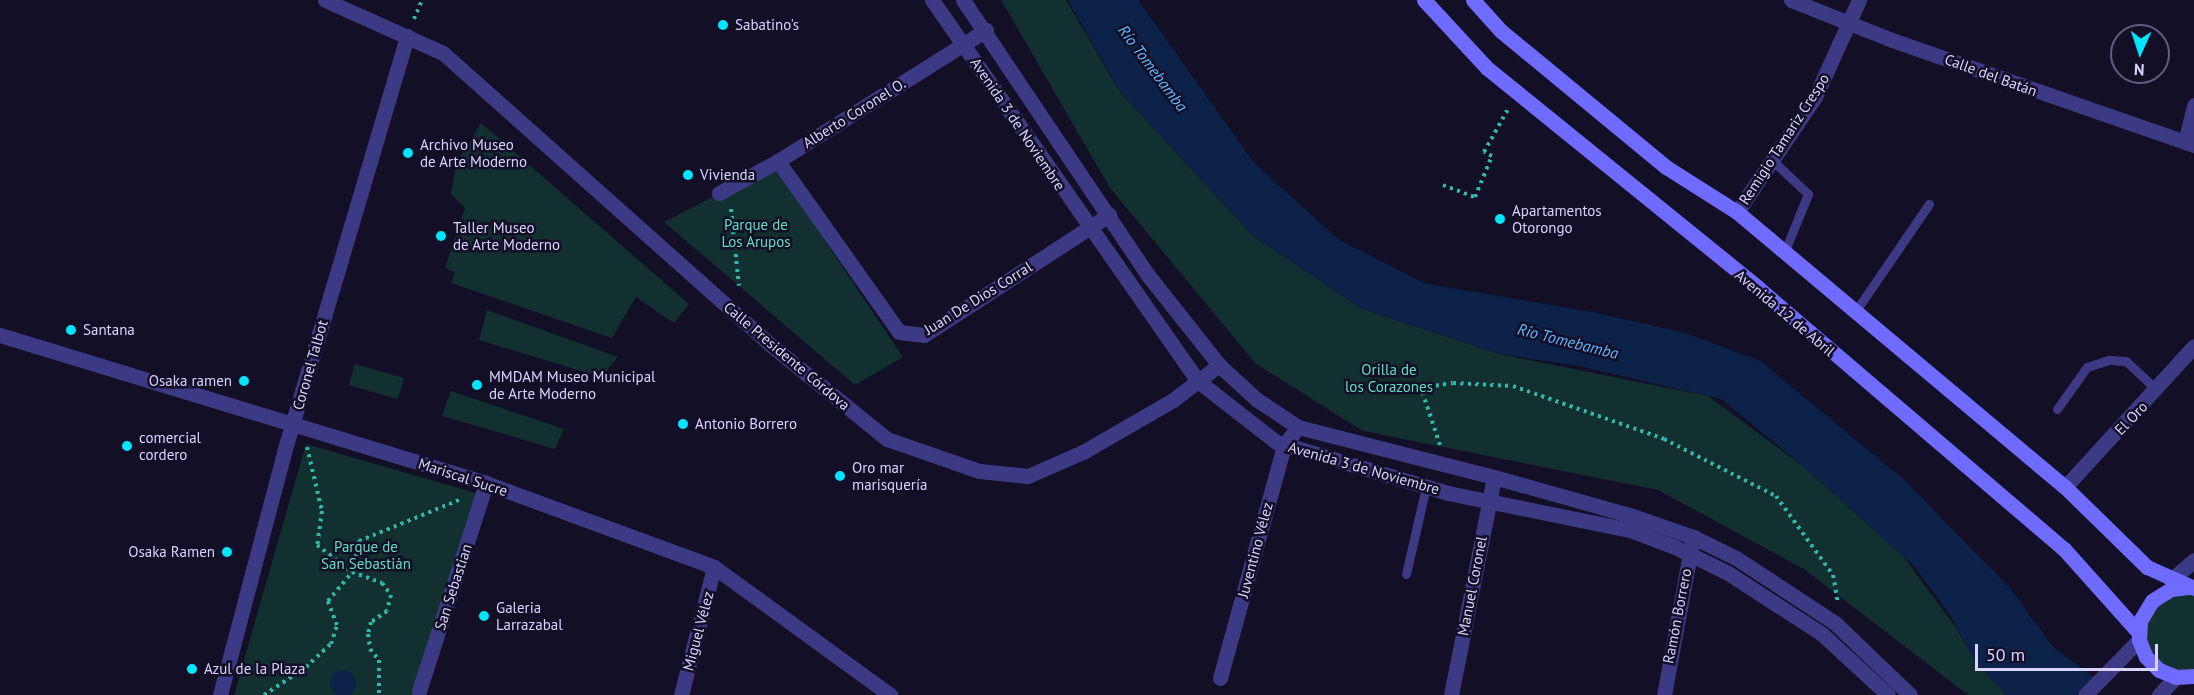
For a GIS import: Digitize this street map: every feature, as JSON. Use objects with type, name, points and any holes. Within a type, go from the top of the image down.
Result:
[{"type":"main road","name":"Avenida 12 de Abril","points":[[1424,0],[1453,35],[1518,93],[1757,287],[2064,549],[2136,640],[2152,664],[2179,683]]},
{"type":"main road","points":[[1473,0],[1501,31],[1666,167],[1737,212],[2065,488],[2147,567],[2171,580],[2194,588]]},
{"type":"main road","points":[[2136,640],[2145,610],[2160,594],[2171,589],[2194,588]]},
{"type":"street","name":"Calle Presidente Córdova","points":[[325,0],[443,53],[772,346],[887,439],[979,471],[1028,476],[1083,452],[1173,400],[1219,365]]},
{"type":"street","name":"Avenida 3 de Noviembre","points":[[932,0],[1087,227],[1198,381],[1284,445],[1426,487],[1630,530],[1689,554],[1728,573],[1822,634],[1888,695]]},
{"type":"street","name":"Avenida 3 de Noviembre","points":[[963,0],[986,30],[1147,274],[1219,365],[1256,399],[1298,427],[1494,477],[1633,516],[1693,537],[1736,558],[1830,620],[1910,695]]},
{"type":"street","name":"Calle del Batán","points":[[1791,0],[2189,144]]},
{"type":"street","name":"Remigio Tamariz Crespo","points":[[1737,212],[1815,97],[1852,23],[1859,0]]},
{"type":"street","name":"Alberto Coronel O.","points":[[724,190],[777,161],[986,30]]},
{"type":"street","name":"Coronel Talbot","points":[[220,695],[292,423],[407,36]]},
{"type":"street","points":[[2189,144],[2194,105]]},
{"type":"street","name":"Juan De Dios Corral","points":[[777,161],[899,332],[924,335],[1109,214]]},
{"type":"street","name":"Mariscal Sucre","points":[[0,334],[486,483],[714,567],[890,695]]},
{"type":"street","name":"El Oro","points":[[2065,488],[2157,390],[2194,345]]},
{"type":"street","name":"Juventino Vélez","points":[[1220,678],[1284,445],[1298,427]]},
{"type":"street","name":"Manuel Coronel","points":[[1451,695],[1494,477]]},
{"type":"street","name":"San Sebastian","points":[[419,691],[486,483]]},
{"type":"street","name":"Ramón Borrero","points":[[1664,695],[1693,537]]},
{"type":"street","points":[[2171,580],[2194,560]]},
{"type":"street","name":"Miguel Vélez","points":[[681,695],[714,567]]},
{"type":"street","points":[[2085,695],[2136,640]]},
{"type":"lane","points":[[1772,160],[1808,194],[1784,253]]},
{"type":"lane","points":[[1855,312],[1929,204]]},
{"type":"lane","points":[[2057,409],[2087,367],[2109,360],[2126,361],[2157,390]]},
{"type":"lane","points":[[1406,574],[1426,487]]},
{"type":"path","points":[[1443,185],[1475,196],[1492,156],[1484,152],[1518,93]]},
{"type":"path","points":[[724,190],[739,286]]},
{"type":"path","points":[[1442,465],[1444,457],[1420,388],[1453,382],[1513,386],[1664,439],[1776,496],[1833,575],[1840,598],[1830,620]]},
{"type":"path","points":[[292,423],[306,444],[322,511],[317,545],[352,572],[382,583],[391,595],[387,611],[371,622],[368,634],[370,649],[379,660],[379,695]]},
{"type":"path","points":[[264,695],[306,667],[332,644],[337,625],[328,601],[352,572],[359,541],[476,493],[486,483]]},
{"type":"green space","name":"Orilla de los Corazones","points":[[1001,0],[1066,0],[1120,92],[1253,236],[1362,309],[1499,354],[1708,396],[1804,467],[1903,556],[1957,629],[1974,660],[2006,695],[1968,695],[1804,569],[1658,490],[1363,431],[1256,364],[1110,188]]},
{"type":"green space","points":[[481,123],[689,304],[674,323],[636,297],[612,338],[451,283],[455,272],[445,268],[465,208],[451,194],[456,164]]},
{"type":"green space","name":"Parque de Los Arupos","points":[[774,165],[903,357],[855,385],[664,222]]},
{"type":"green space","points":[[487,310],[618,357],[601,377],[479,340]]},
{"type":"green space","points":[[355,364],[404,378],[398,399],[349,385]]},
{"type":"green space","points":[[451,391],[564,429],[555,449],[442,416]]},
{"type":"green space","name":"Parque de San Sebastián","points":[[306,444],[476,493],[416,695],[234,695]]},
{"type":"green space","points":[[2194,592],[2194,673],[2175,674],[2148,653],[2144,620],[2166,595]]},
{"type":"water","name":"Río Tomebamba","points":[[1068,0],[1138,0],[1254,163],[1339,240],[1426,284],[1592,312],[1685,333],[1760,361],[1903,479],[2009,587],[2053,647],[2093,677],[2076,695],[2006,695],[1974,660],[1950,615],[1915,567],[1804,467],[1721,399],[1579,366],[1499,354],[1362,309],[1253,236],[1120,92]]},
{"type":"water","points":[[343,670],[353,673],[356,683],[353,693],[343,696],[333,693],[330,683],[333,673]]},
{"type":"place","name":"Sabatino's","points":[[723,25]]},
{"type":"place","name":"Archivo Museo de Arte Moderno","points":[[408,153]]},
{"type":"place","name":"Vivienda","points":[[688,175]]},
{"type":"place","name":"Apartamentos Otorongo","points":[[1500,219]]},
{"type":"place","name":"Taller Museo de Arte Moderno","points":[[441,236]]},
{"type":"place","name":"Santana","points":[[71,330]]},
{"type":"place","name":"Osaka ramen","points":[[244,381]]},
{"type":"place","name":"MMDAM Museo Municipal de Arte Moderno","points":[[477,385]]},
{"type":"place","name":"Antonio Borrero","points":[[683,424]]},
{"type":"place","name":"comercial cordero","points":[[127,446]]},
{"type":"place","name":"Oro mar marisquería","points":[[840,476]]},
{"type":"place","name":"Osaka Ramen","points":[[227,552]]},
{"type":"place","name":"Galeria Larrazabal","points":[[484,616]]},
{"type":"place","name":"Azul de la Plaza","points":[[192,669]]}]
